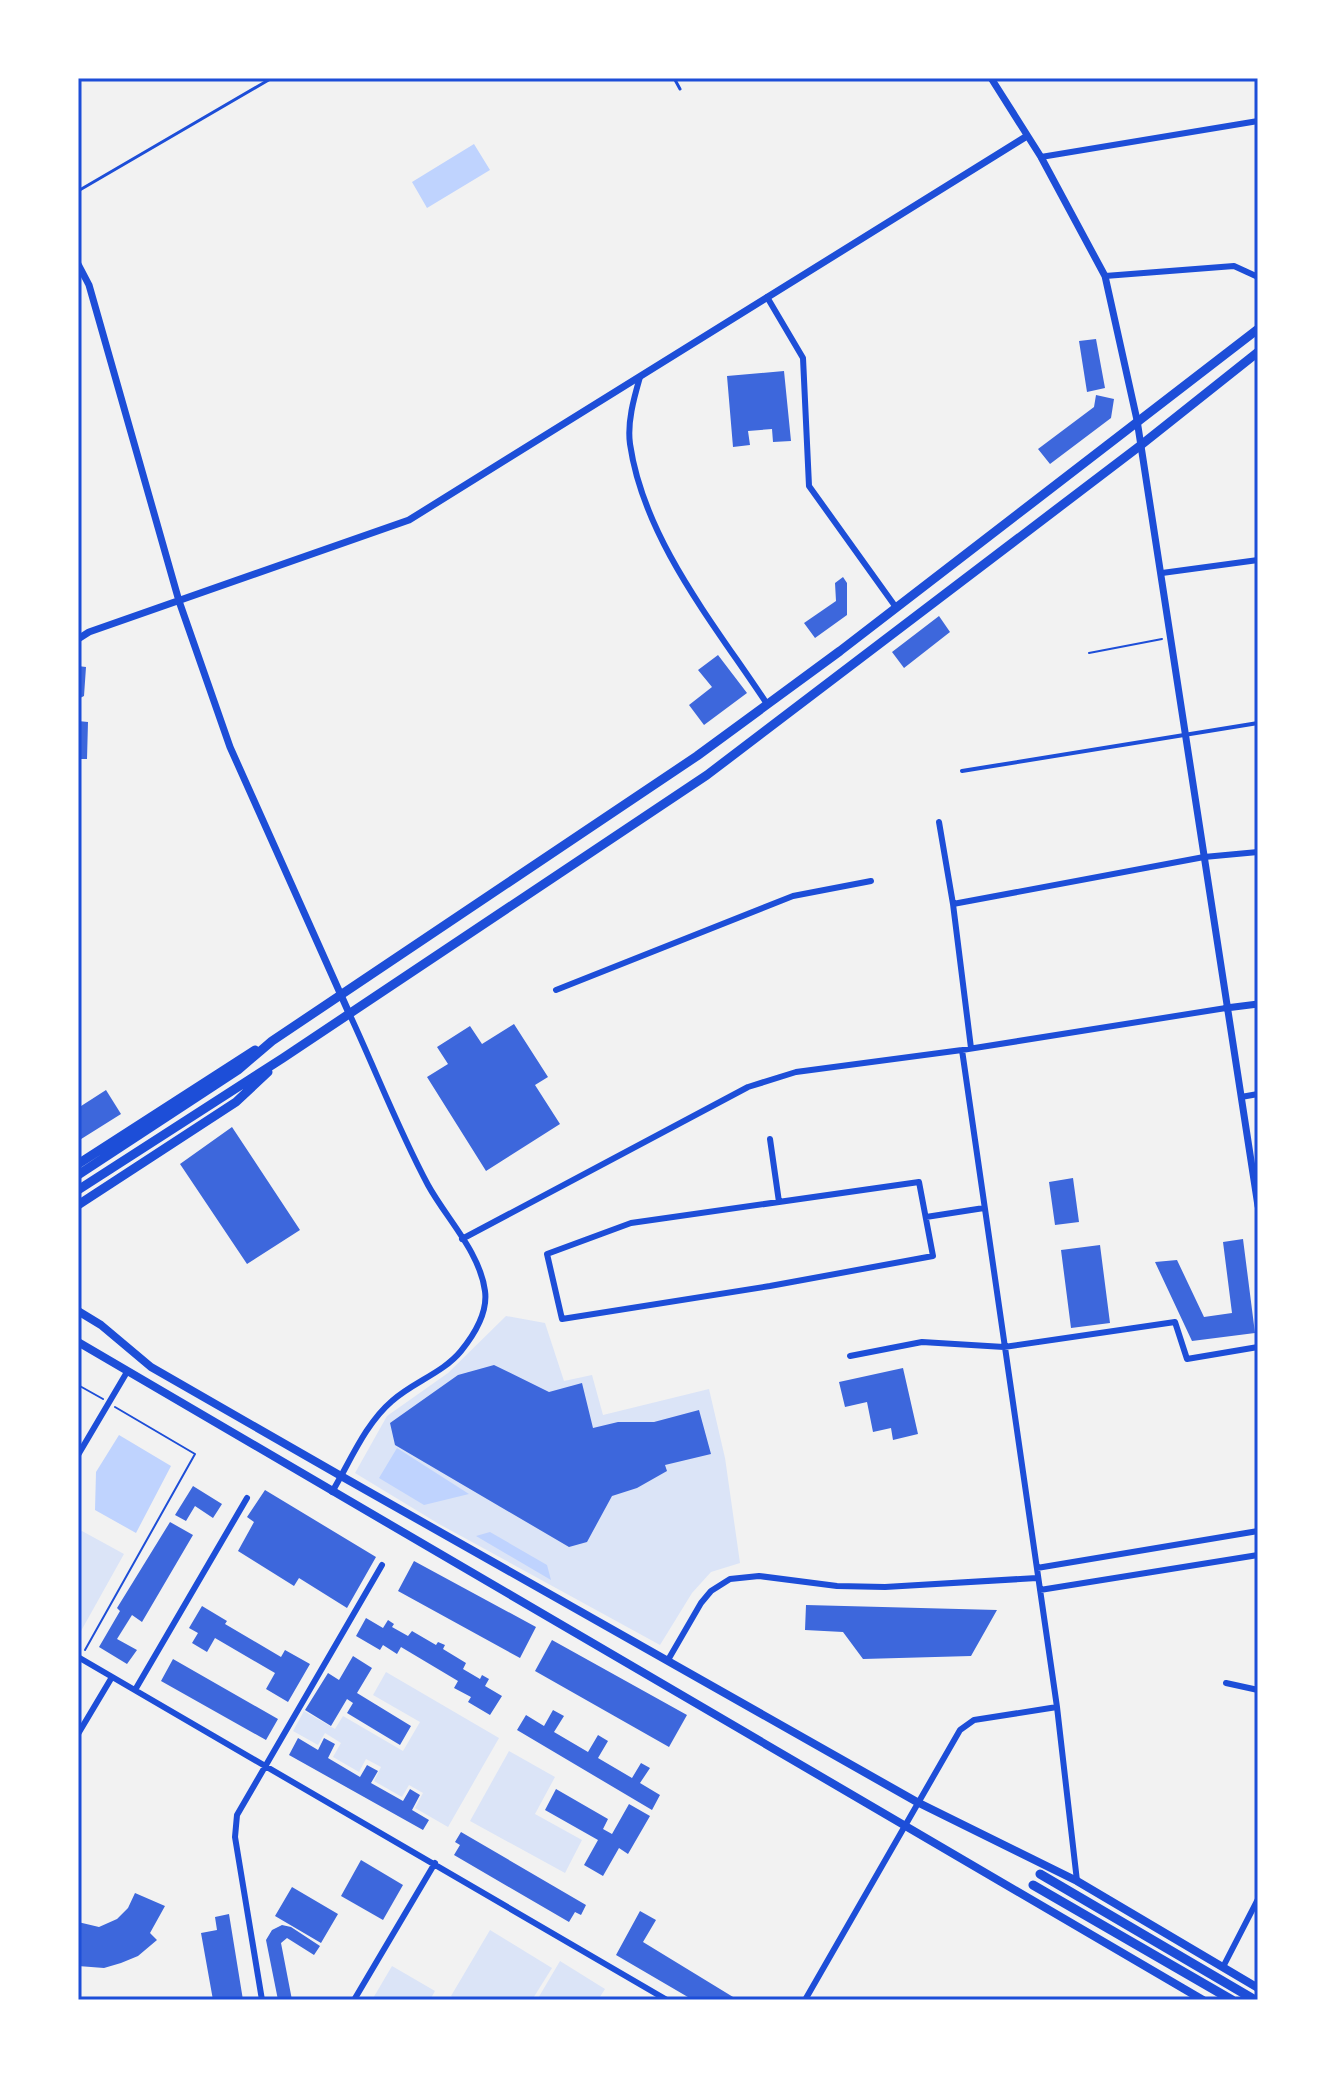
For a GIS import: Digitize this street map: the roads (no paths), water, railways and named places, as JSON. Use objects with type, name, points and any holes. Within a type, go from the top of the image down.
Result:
[{"type":"main road","points":[[78,1164],[232,1062],[272,1041],[697,756],[840,651],[1258,329]]},
{"type":"main road","points":[[78,1190],[283,1058],[707,775],[1141,445],[1258,352]]},
{"type":"main road","points":[[78,1175],[238,1070],[272,1041]]},
{"type":"main road","points":[[80,1203],[236,1102],[283,1058]]},
{"type":"main road","points":[[78,1311],[101,1325],[151,1367],[917,1802],[1077,1881],[1258,1988]]},
{"type":"main road","points":[[78,1342],[1203,2000]]},
{"type":"main road","points":[[1040,1874],[1255,2000]]},
{"type":"main road","points":[[1033,1885],[1232,2000]]},
{"type":"street","points":[[991,78],[1041,157],[1105,276],[1137,420],[1258,1206]]},
{"type":"street","points":[[1041,157],[1258,121]]},
{"type":"street","points":[[78,639],[89,632],[409,520],[1027,136]]},
{"type":"street","points":[[78,264],[89,285],[179,601],[230,747],[393,1116],[428,1185],[473,1257],[485,1291],[479,1324],[451,1361],[401,1393],[380,1412],[332,1492]]},
{"type":"street","points":[[1105,276],[1234,266],[1258,277]]},
{"type":"street","points":[[767,297],[803,358],[809,486],[895,606]]},
{"type":"street","points":[[640,377],[629,428],[643,497],[671,558],[767,704]]},
{"type":"street","points":[[1162,573],[1258,560]]},
{"type":"street","points":[[962,771],[1258,723]]},
{"type":"street","points":[[939,822],[971,1048]]},
{"type":"street","points":[[953,904],[1204,857],[1258,852]]},
{"type":"street","points":[[556,990],[793,896],[871,881]]},
{"type":"street","points":[[462,1239],[748,1087],[796,1072],[962,1050],[1258,1004]]},
{"type":"street","points":[[962,1050],[1057,1707],[1077,1881]]},
{"type":"street","points":[[1241,1097],[1258,1094]]},
{"type":"street","points":[[770,1139],[779,1202]]},
{"type":"street","points":[[919,1182],[933,1256],[562,1319],[547,1254],[631,1223],[779,1202],[919,1182]]},
{"type":"street","points":[[926,1217],[984,1208]]},
{"type":"street","points":[[850,1356],[922,1342],[1004,1347],[1175,1322],[1187,1359],[1258,1347]]},
{"type":"street","points":[[78,1455],[127,1372]]},
{"type":"street","points":[[135,1690],[247,1498]]},
{"type":"street","points":[[1037,1568],[1258,1531]]},
{"type":"street","points":[[1040,1590],[1258,1555]]},
{"type":"street","points":[[262,2000],[235,1837],[237,1815],[382,1565]]},
{"type":"street","points":[[668,1660],[701,1603],[711,1591],[730,1579],[759,1576],[837,1586],[885,1587],[1037,1578]]},
{"type":"street","points":[[79,1658],[667,2000]]},
{"type":"street","points":[[78,1734],[112,1677]]},
{"type":"street","points":[[1226,1683],[1258,1690]]},
{"type":"street","points":[[805,2000],[960,1730],[974,1720],[1057,1707]]},
{"type":"street","points":[[354,2000],[435,1863]]},
{"type":"street","points":[[1223,1967],[1258,1899]]},
{"type":"lane","points":[[78,191],[272,78]]},
{"type":"lane","points":[[674,78],[680,89]]},
{"type":"water","points":[[474,144],[490,170],[427,208],[412,182]]},
{"type":"water","points":[[119,1435],[171,1466],[136,1533],[95,1510],[96,1472]]},
{"type":"water","points":[[397,1448],[469,1494],[424,1505],[379,1478]]},
{"type":"water","points":[[490,1532],[547,1565],[551,1580],[476,1536]]}]
